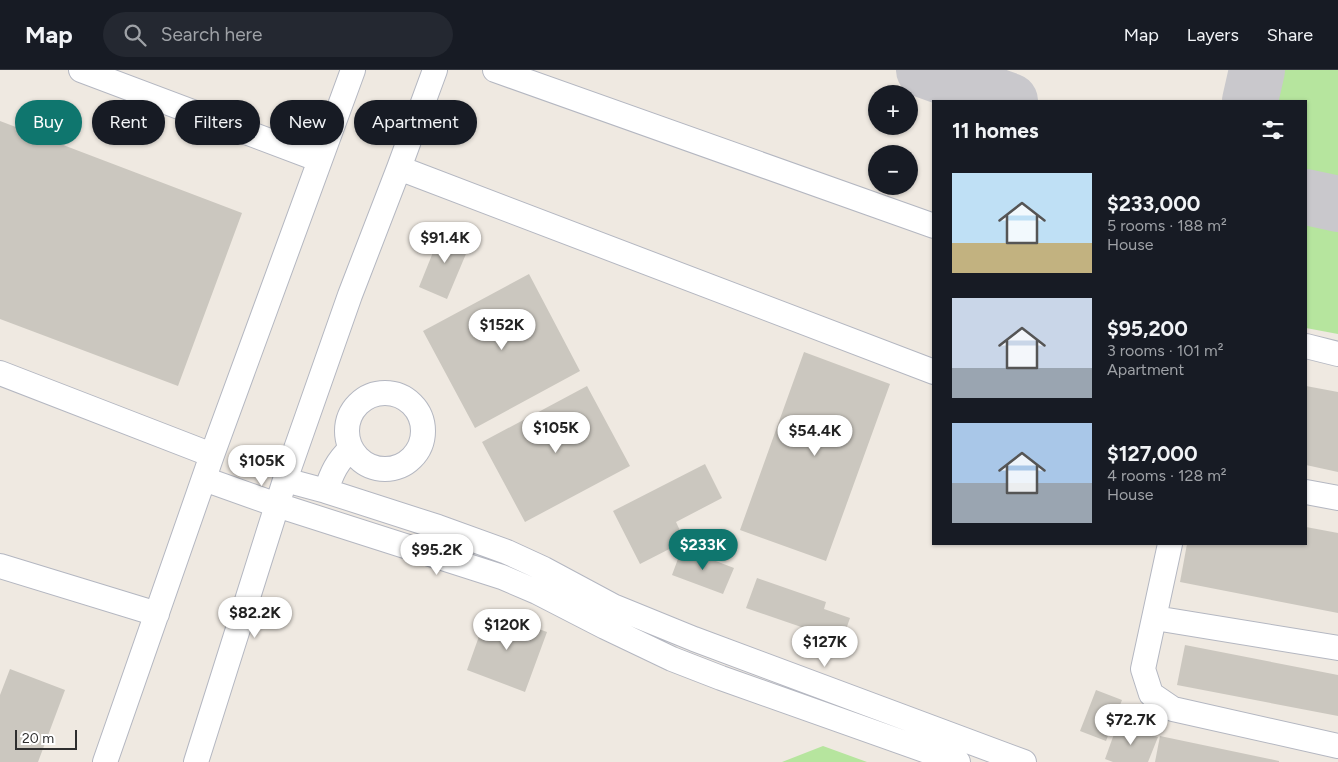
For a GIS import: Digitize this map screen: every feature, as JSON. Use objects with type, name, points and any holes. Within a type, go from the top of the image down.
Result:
[{"type":"street","points":[[81,70],[320,160]]},
{"type":"street","points":[[105,762],[212,455],[353,70]]},
{"type":"street","points":[[196,762],[285,480],[350,295],[435,70]]},
{"type":"street","points":[[495,70],[932,225]]},
{"type":"street","points":[[399,168],[932,371]]},
{"type":"street","points":[[1307,346],[1338,354]]},
{"type":"street","points":[[0,373],[212,455]]},
{"type":"street","points":[[326,491],[332,473],[341,457],[351,448]]},
{"type":"street","points":[[204,479],[277,505],[502,577],[537,592],[605,628],[672,659],[958,762]]},
{"type":"street","points":[[285,480],[326,491],[438,527],[506,552],[544,569],[613,606],[742,658],[1024,762]]},
{"type":"street","points":[[1307,492],[1338,498]]},
{"type":"street","points":[[1170,545],[1143,669],[1151,694],[1173,709],[1338,746]]},
{"type":"street","points":[[0,566],[157,614]]},
{"type":"street","points":[[605,628],[613,606]]},
{"type":"street","points":[[1155,618],[1338,648]]},
{"type":"green space","points":[[1271,70],[1338,70],[1338,177],[1307,170],[1307,100],[1264,100]]},
{"type":"green space","points":[[1307,210],[1338,217],[1338,334],[1307,328]]},
{"type":"green space","points":[[823,746],[867,762],[782,762]]},
{"type":"building","points":[[0,121],[15,127],[15,145],[63,145],[242,213],[178,386],[0,319]]},
{"type":"building","points":[[442,230],[471,242],[447,299],[419,287]]},
{"type":"building","points":[[529,274],[580,371],[475,428],[423,331]]},
{"type":"building","points":[[804,352],[890,384],[826,561],[740,530]]},
{"type":"building","points":[[587,386],[630,466],[525,522],[482,442]]},
{"type":"building","points":[[1307,386],[1338,392],[1338,472],[1307,465]]},
{"type":"building","points":[[705,464],[722,498],[676,522],[685,541],[640,564],[613,511]]},
{"type":"building","points":[[1307,527],[1338,533],[1338,613],[1180,582],[1187,545],[1307,545]]},
{"type":"building","points":[[682,548],[734,568],[723,594],[672,575]]},
{"type":"building","points":[[757,578],[826,602],[824,609],[850,618],[842,641],[746,608]]},
{"type":"building","points":[[488,611],[547,632],[525,692],[467,670]]},
{"type":"building","points":[[1185,645],[1338,675],[1338,716],[1177,685]]},
{"type":"building","points":[[10,669],[65,690],[38,762],[0,762],[0,695]]},
{"type":"building","points":[[1096,690],[1122,700],[1106,741],[1080,731]]},
{"type":"building","points":[[1118,723],[1158,737],[1148,762],[1113,762],[1105,759]]},
{"type":"building","points":[[1160,736],[1279,761],[1279,762],[1155,762]]},
{"type":"taxiway","points":[[924,70],[1007,100]]},
{"type":"taxiway","points":[[1250,100],[1257,70]]},
{"type":"taxiway","points":[[1307,197],[1338,204]]}]
